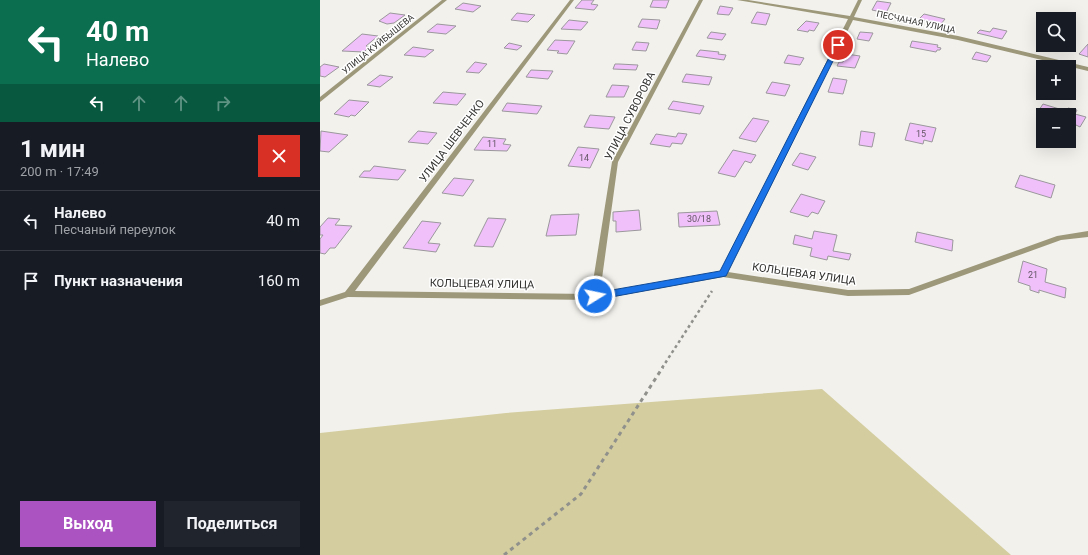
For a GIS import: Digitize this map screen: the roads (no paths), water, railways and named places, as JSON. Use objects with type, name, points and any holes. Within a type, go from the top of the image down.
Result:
[{"type":"street","name":"УЛИЦА КУЙБЫШЕВА","points":[[320,100],[445,0]]},
{"type":"street","name":"УЛИЦА ШЕВЧЕНКО","points":[[348,294],[572,0]]},
{"type":"street","name":"УЛИЦА СУВОРОВА","points":[[595,296],[616,162],[701,0]]},
{"type":"street","name":"ПЕСЧАНАЯ УЛИЦА","points":[[739,0],[852,17],[1028,53],[1088,68]]},
{"type":"street","points":[[723,274],[860,0]]},
{"type":"street","name":"КОЛЬЦЕВАЯ УЛИЦА","points":[[320,303],[348,294],[595,296],[723,274],[848,293],[909,292],[1060,238],[1088,234]]}]
